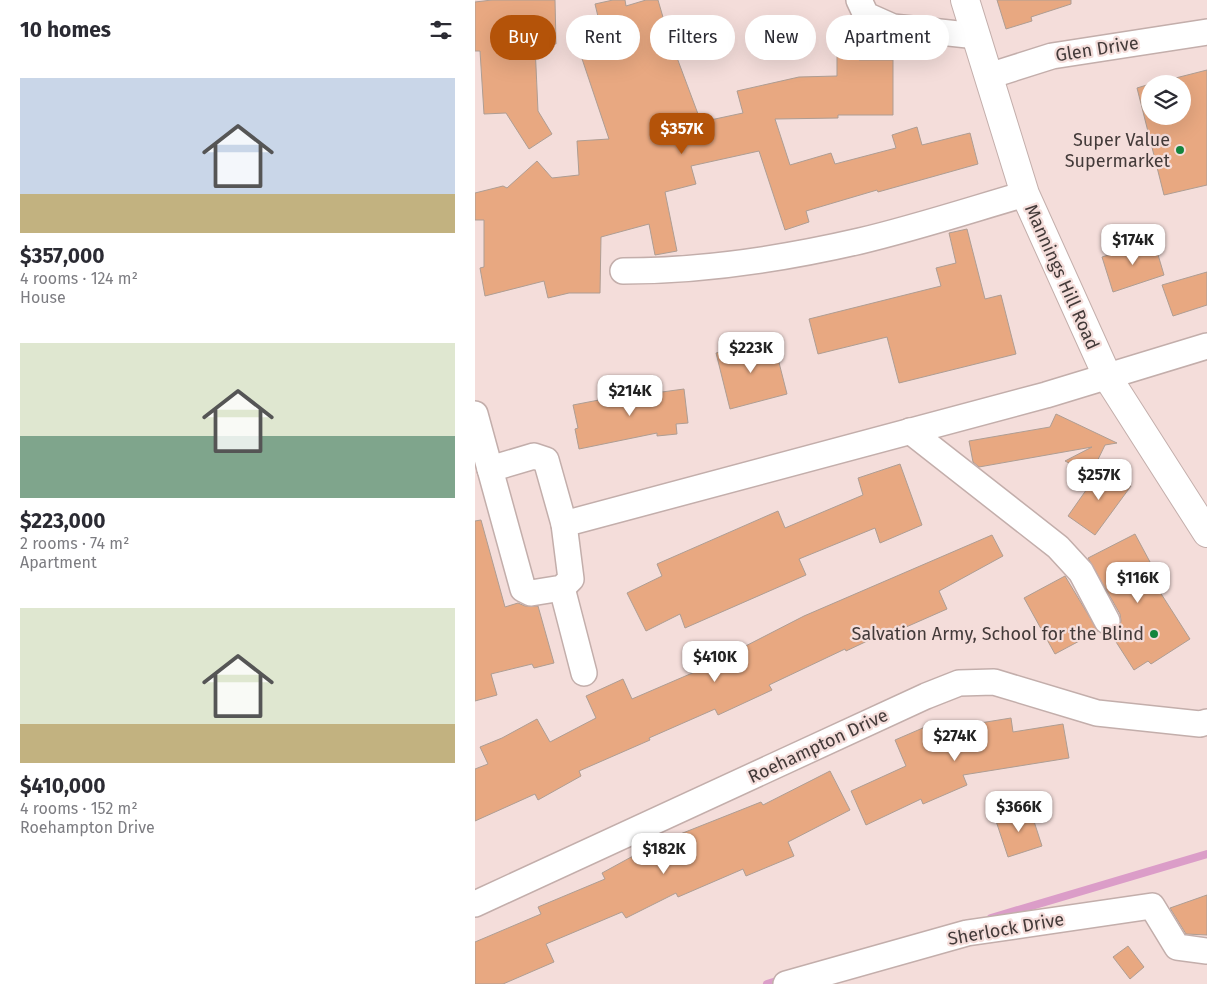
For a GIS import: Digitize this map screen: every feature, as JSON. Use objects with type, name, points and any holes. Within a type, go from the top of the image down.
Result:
[{"type":"main road","name":"Mannings Hill Road","points":[[965,0],[1025,194],[1108,378],[1207,533]]},
{"type":"street","points":[[859,0],[866,15],[893,27],[977,36]]},
{"type":"street","name":"Glen Drive","points":[[989,76],[1052,56],[1207,32]]},
{"type":"street","points":[[623,271],[673,271],[726,266],[851,243],[1025,194]]},
{"type":"street","points":[[564,524],[1108,378],[1207,346]]},
{"type":"street","points":[[475,414],[523,589],[531,593],[562,588],[571,579],[564,524],[546,460],[534,456],[490,468]]},
{"type":"street","points":[[910,431],[1058,547],[1081,572],[1107,621]]},
{"type":"street","points":[[562,588],[584,673]]},
{"type":"street","name":"Roehampton Drive","points":[[475,904],[926,696],[959,683],[995,682],[1097,713],[1200,724],[1207,722]]},
{"type":"street","name":"Sherlock Drive","points":[[786,984],[967,933],[1152,906],[1177,947],[1207,951]]},
{"type":"building","points":[[492,0],[555,0],[555,15],[490,15],[490,60],[536,60],[538,111],[552,134],[529,149],[506,113],[484,114],[480,51],[475,51],[475,2]]},
{"type":"building","points":[[613,0],[625,0],[626,6],[646,0],[658,0],[662,15],[650,15],[650,60],[678,60],[701,122],[743,113],[737,91],[799,77],[837,76],[837,60],[893,60],[893,115],[838,115],[838,118],[775,119],[790,165],[831,153],[835,164],[896,148],[892,135],[917,127],[922,145],[970,133],[978,164],[878,192],[877,190],[806,211],[809,222],[785,230],[759,151],[691,166],[696,184],[665,192],[677,251],[655,255],[649,224],[601,237],[600,293],[569,293],[548,298],[544,281],[485,296],[480,268],[484,267],[484,220],[475,220],[475,193],[503,186],[507,188],[537,161],[552,178],[579,175],[577,141],[609,139],[582,60],[640,60],[640,15],[598,15],[595,4]]},
{"type":"building","points":[[997,0],[1071,0],[1071,4],[1031,17],[1032,21],[1006,29]]},
{"type":"building","name":"Super Value Supermarket","points":[[1207,70],[1207,185],[1164,195],[1146,125],[1191,125],[1191,75],[1187,75]]},
{"type":"building","name":"Super Value Supermarket","points":[[1141,87],[1141,104],[1137,88]]},
{"type":"building","points":[[967,229],[985,299],[1001,295],[1016,354],[899,383],[887,337],[818,354],[809,319],[941,286],[936,268],[956,263],[949,233]]},
{"type":"building","points":[[1154,241],[1164,275],[1113,292],[1102,257]]},
{"type":"building","points":[[1207,272],[1207,305],[1173,316],[1162,285]]},
{"type":"building","points":[[773,339],[787,394],[730,409],[716,353]]},
{"type":"building","points":[[661,388],[662,392],[684,389],[688,423],[676,424],[677,434],[657,436],[657,433],[579,449],[575,429],[578,428],[573,405]]},
{"type":"building","points":[[1056,414],[1117,443],[1105,445],[1091,474],[1065,461],[1092,447],[979,467],[973,462],[969,441],[1050,427]]},
{"type":"building","points":[[900,464],[922,525],[880,543],[875,528],[799,559],[806,575],[685,628],[680,614],[646,631],[627,593],[662,576],[657,564],[778,511],[785,528],[863,495],[858,478]]},
{"type":"building","points":[[1103,466],[1131,486],[1095,535],[1068,516]]},
{"type":"building","points":[[481,520],[505,607],[518,603],[525,606],[538,606],[554,663],[534,668],[532,664],[491,674],[497,695],[475,701],[475,521]]},
{"type":"building","points":[[1135,534],[1157,575],[1151,578],[1190,639],[1151,664],[1148,661],[1134,670],[1111,634],[1119,628],[1120,614],[1088,558]]},
{"type":"building","points":[[992,535],[1003,556],[939,591],[947,609],[897,631],[895,628],[846,651],[845,649],[769,685],[772,690],[718,715],[715,709],[649,738],[650,740],[579,771],[581,776],[538,800],[535,794],[475,821],[475,769],[488,764],[480,747],[502,738],[537,719],[550,742],[596,718],[586,696],[623,679],[632,699],[697,671],[804,616]]},
{"type":"building","points":[[1065,576],[1098,631],[1055,654],[1024,598]]},
{"type":"building","points":[[1011,718],[1013,732],[1063,724],[1069,758],[963,775],[967,785],[923,804],[921,799],[866,825],[851,791],[906,766],[895,740],[939,721],[943,729]]},
{"type":"building","points":[[830,771],[850,810],[788,842],[794,856],[746,876],[743,869],[678,897],[676,893],[626,918],[622,912],[546,944],[554,962],[503,984],[475,984],[475,942],[541,914],[538,907],[605,879],[602,873],[655,844],[761,802],[763,805]]},
{"type":"building","points":[[1030,809],[1042,846],[1008,857],[996,821]]},
{"type":"building","points":[[1207,895],[1207,935],[1186,934],[1170,908]]},
{"type":"building","points":[[1128,946],[1144,967],[1130,979],[1113,957]]},
{"type":"waterway","points":[[991,918],[1207,854]]},
{"type":"waterway","points":[[767,984],[783,979]]},
{"type":"place","name":"Super Value Supermarket","points":[[1180,150]]},
{"type":"place","name":"Salvation Army, School for the Blind","points":[[1154,634]]}]
